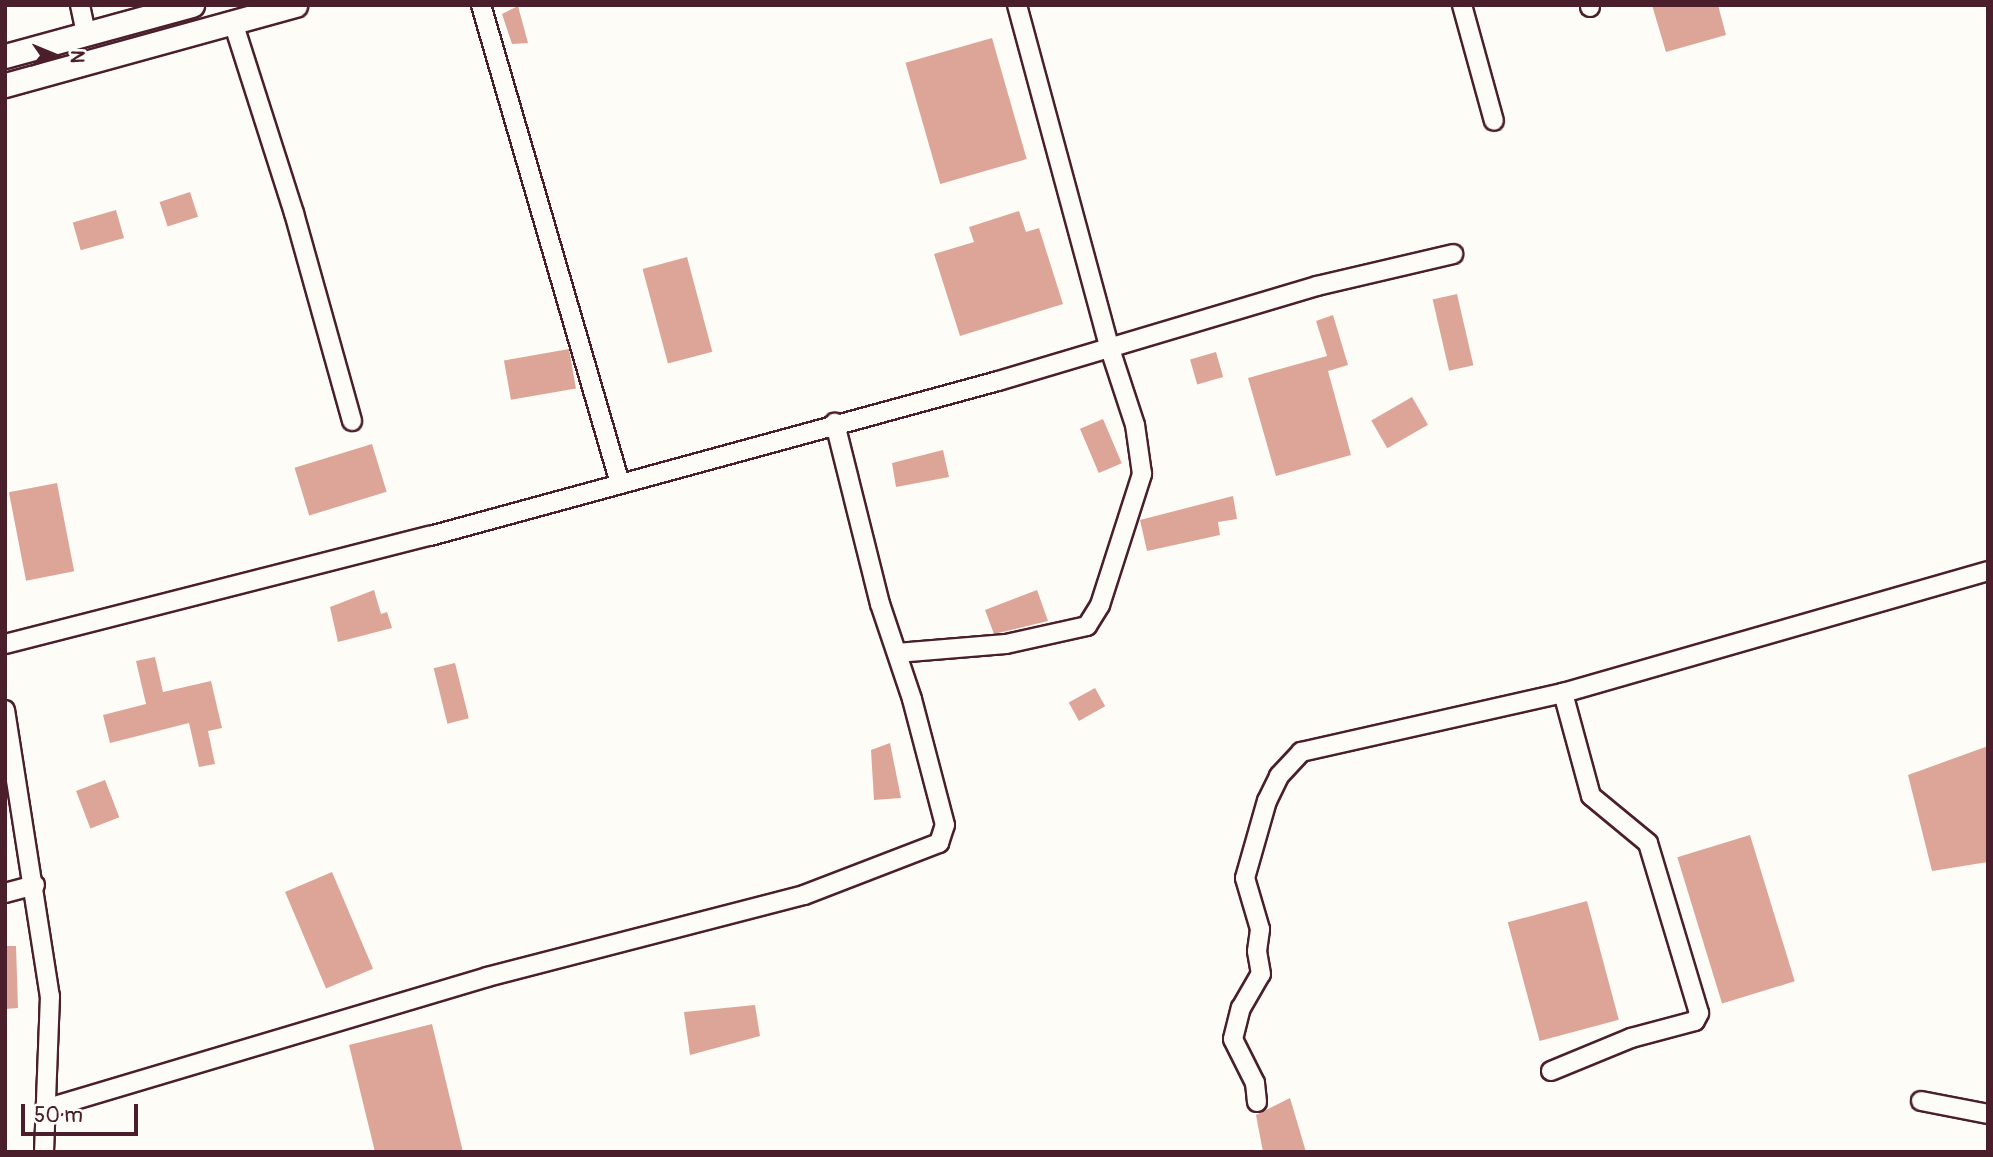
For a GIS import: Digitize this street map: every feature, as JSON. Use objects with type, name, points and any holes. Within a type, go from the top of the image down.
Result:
[{"type":"main road","points":[[5,56],[86,34],[135,13],[192,5]]},
{"type":"main road","points":[[5,85],[295,5]]},
{"type":"street","points":[[80,5],[86,34]]},
{"type":"street","points":[[481,5],[620,483]]},
{"type":"street","points":[[897,653],[1006,644],[1058,635],[1093,621],[1142,474],[1135,425],[1109,346],[1017,5]]},
{"type":"street","points":[[1462,5],[1494,121]]},
{"type":"street","points":[[233,22],[294,213],[352,421]]},
{"type":"street","points":[[5,644],[620,483],[1317,286],[1453,254]]},
{"type":"street","points":[[48,1108],[487,977],[804,895],[939,843],[945,825],[835,423]]},
{"type":"street","points":[[1257,1102],[1255,1083],[1233,1040],[1238,1015],[1261,974],[1257,951],[1260,929],[1245,878],[1255,830],[1291,759],[1301,752],[1563,693],[1988,570]]},
{"type":"street","points":[[1551,1071],[1632,1038],[1695,1021],[1699,1013],[1648,843],[1591,796],[1563,693]]},
{"type":"street","points":[[5,710],[36,885],[50,996],[48,1108],[44,1152]]},
{"type":"street","points":[[5,893],[36,885]]},
{"type":"street","points":[[1921,1101],[1988,1114]]},
{"type":"building","points":[[1652,5],[1718,5],[1726,35],[1666,52]]},
{"type":"building","points":[[518,6],[528,43],[512,44],[502,14]]},
{"type":"building","points":[[992,38],[1027,159],[940,184],[905,63]]},
{"type":"building","points":[[190,192],[198,217],[168,227],[160,202]]},
{"type":"building","points":[[116,210],[124,238],[81,250],[73,222]]},
{"type":"building","points":[[1019,211],[1026,232],[1039,228],[1063,304],[960,336],[934,254],[974,242],[969,227]]},
{"type":"building","points":[[687,257],[712,352],[668,364],[643,269]]},
{"type":"building","points":[[1457,294],[1473,365],[1449,371],[1433,300]]},
{"type":"building","points":[[1333,315],[1348,365],[1328,371],[1351,455],[1276,476],[1248,378],[1327,356],[1316,321]]},
{"type":"building","points":[[569,349],[576,388],[511,400],[504,360]]},
{"type":"building","points":[[1216,352],[1223,377],[1197,384],[1190,359]]},
{"type":"building","points":[[1412,397],[1428,425],[1387,448],[1371,420]]},
{"type":"building","points":[[1103,419],[1122,463],[1099,473],[1080,429]]},
{"type":"building","points":[[372,444],[387,492],[309,515],[295,468]]},
{"type":"building","points":[[943,450],[949,477],[896,487],[892,463]]},
{"type":"building","points":[[57,483],[74,571],[26,581],[9,492]]},
{"type":"building","points":[[1233,496],[1237,519],[1218,522],[1220,535],[1147,551],[1140,520]]},
{"type":"building","points":[[374,590],[381,614],[387,612],[392,628],[338,642],[330,607]]},
{"type":"building","points":[[1037,590],[1048,621],[994,634],[985,610]]},
{"type":"building","points":[[155,657],[163,692],[211,681],[222,728],[208,731],[215,764],[199,767],[189,723],[110,743],[103,715],[146,704],[136,661]]},
{"type":"building","points":[[455,663],[469,718],[447,724],[434,668]]},
{"type":"building","points":[[1095,688],[1105,706],[1079,721],[1069,703]]},
{"type":"building","points":[[890,743],[901,798],[874,800],[871,750]]},
{"type":"building","points":[[1988,746],[1988,862],[1932,871],[1908,775]]},
{"type":"building","points":[[105,780],[119,817],[90,828],[76,791]]},
{"type":"building","points":[[1750,835],[1795,981],[1722,1004],[1677,857]]},
{"type":"building","points":[[332,872],[373,969],[326,989],[285,892]]},
{"type":"building","points":[[1587,901],[1619,1020],[1540,1041],[1508,922]]},
{"type":"building","points":[[5,946],[16,946],[18,1008],[5,1009]]},
{"type":"building","points":[[755,1005],[760,1036],[690,1055],[684,1012]]},
{"type":"building","points":[[432,1024],[463,1152],[375,1152],[349,1045]]},
{"type":"building","points":[[1290,1098],[1306,1152],[1263,1152],[1256,1115]]}]
